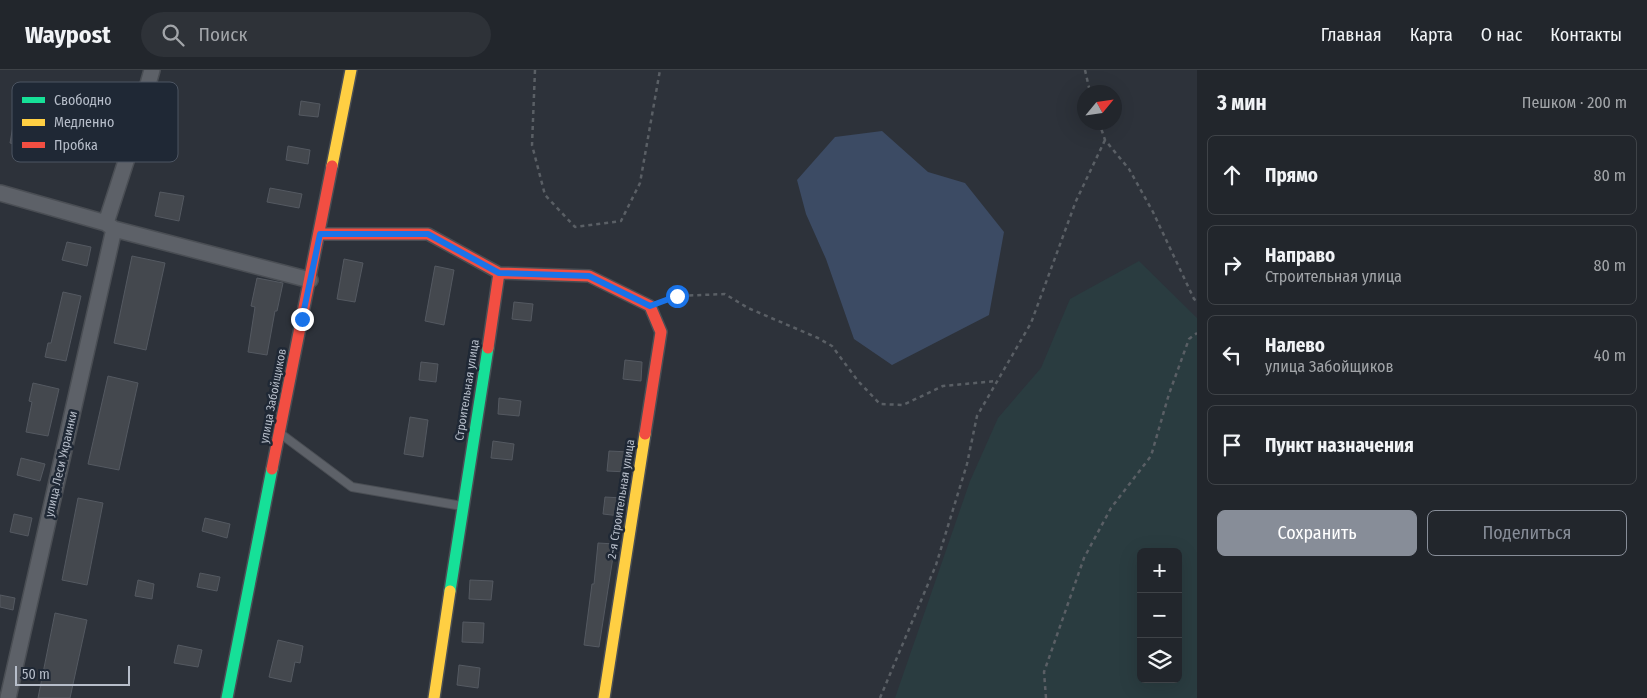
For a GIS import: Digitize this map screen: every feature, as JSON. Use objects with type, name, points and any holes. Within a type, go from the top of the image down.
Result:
[{"type":"street","name":"улица Забойщиков","points":[[227,698],[351,70]]},
{"type":"street","name":"улица Леси Украинки","points":[[8,698],[110,226],[126,162]]},
{"type":"street","points":[[0,193],[110,226],[310,280]]},
{"type":"street","points":[[320,234],[428,234],[499,273],[589,276],[650,306]]},
{"type":"street","name":"Строительная улица","points":[[434,698],[499,273]]},
{"type":"street","name":"2-я Строительная улица","points":[[604,698],[661,332],[650,306]]},
{"type":"lane","points":[[279,432],[352,487],[463,506]]},
{"type":"path","points":[[535,70],[532,145],[538,170],[545,195],[575,227],[621,221],[640,183],[660,70]]},
{"type":"path","points":[[1085,70],[1088,85]]},
{"type":"path","points":[[1102,130],[1105,140],[1129,169],[1194,299],[1197,301]]},
{"type":"path","points":[[880,698],[936,565],[967,464],[977,416],[1032,323],[1076,202],[1105,140]]},
{"type":"path","points":[[650,306],[677,296],[725,294],[748,308],[818,338],[832,346],[858,381],[880,404],[903,405],[943,386],[997,381]]},
{"type":"path","points":[[1046,698],[1044,672],[1084,558],[1111,508],[1151,456],[1169,394],[1189,339],[1197,334]]},
{"type":"shaded area","points":[[1139,261],[1197,318],[1197,698],[895,698],[970,481],[998,418],[1041,368],[1070,299]]},
{"type":"water","points":[[882,131],[928,172],[965,183],[1004,232],[989,315],[892,365],[854,339],[826,259],[806,214],[797,180],[835,137]]},
{"type":"building","points":[[301,101],[320,104],[318,117],[299,115]]},
{"type":"building","points":[[288,146],[310,150],[308,164],[286,160]]},
{"type":"building","points":[[270,188],[302,194],[299,208],[267,202]]},
{"type":"building","points":[[160,192],[184,196],[179,221],[155,216]]},
{"type":"building","points":[[67,242],[91,247],[87,266],[62,260]]},
{"type":"building","points":[[132,256],[165,263],[146,350],[114,343]]},
{"type":"building","points":[[344,259],[363,263],[355,302],[337,299]]},
{"type":"building","points":[[435,266],[454,270],[444,325],[425,321]]},
{"type":"building","points":[[257,278],[283,283],[277,311],[275,311],[267,355],[248,352],[255,307],[251,306]]},
{"type":"building","points":[[63,292],[81,296],[66,361],[45,357],[48,343],[51,343]]},
{"type":"building","points":[[514,302],[533,304],[531,321],[512,319]]},
{"type":"building","points":[[625,360],[642,362],[641,381],[623,379]]},
{"type":"building","points":[[421,362],[438,364],[436,382],[419,380]]},
{"type":"building","points":[[108,376],[138,383],[119,470],[88,464]]},
{"type":"building","points":[[33,383],[59,389],[48,436],[26,432],[32,402],[29,401]]},
{"type":"building","points":[[499,398],[521,401],[519,416],[498,414]]},
{"type":"building","points":[[410,417],[428,420],[423,457],[404,454]]},
{"type":"building","points":[[493,441],[514,444],[512,460],[491,458]]},
{"type":"building","points":[[609,451],[630,452],[627,472],[607,471]]},
{"type":"building","points":[[21,458],[45,464],[40,481],[17,475]]},
{"type":"building","points":[[605,497],[622,498],[620,516],[603,514]]},
{"type":"building","points":[[78,498],[103,503],[87,585],[62,580]]},
{"type":"building","points":[[14,514],[32,518],[28,536],[10,532]]},
{"type":"building","points":[[205,518],[230,524],[227,538],[202,531]]},
{"type":"building","points":[[598,543],[615,544],[599,647],[584,645],[592,584],[594,584]]},
{"type":"building","points":[[200,573],[220,577],[217,591],[197,587]]},
{"type":"building","points":[[138,580],[154,584],[152,599],[135,596]]},
{"type":"building","points":[[470,580],[493,581],[491,600],[469,599]]},
{"type":"building","points":[[0,595],[15,598],[13,610],[0,607]]},
{"type":"building","points":[[55,613],[87,620],[70,698],[38,698]]},
{"type":"building","points":[[463,622],[484,623],[483,643],[462,642]]},
{"type":"building","points":[[278,640],[303,646],[300,663],[295,662],[291,682],[269,677]]},
{"type":"building","points":[[178,645],[202,650],[198,667],[174,663]]},
{"type":"building","points":[[459,665],[480,668],[478,688],[457,685]]},
{"type":"traffic: fast","points":[[450,591],[488,348]]},
{"type":"traffic: fast","points":[[227,698],[272,469]]},
{"type":"traffic: slow","points":[[332,166],[351,70]]},
{"type":"traffic: slow","points":[[604,698],[645,434]]},
{"type":"traffic: slow","points":[[434,698],[450,591]]},
{"type":"traffic: jam","points":[[272,469],[332,166]]},
{"type":"traffic: jam","points":[[320,234],[428,234],[499,273],[488,348]]},
{"type":"traffic: jam","points":[[499,273],[589,276],[650,306],[661,332],[645,434]]},
{"type":"route","points":[[302,319],[320,234],[428,234],[499,273],[589,276],[650,306],[677,296]]}]
